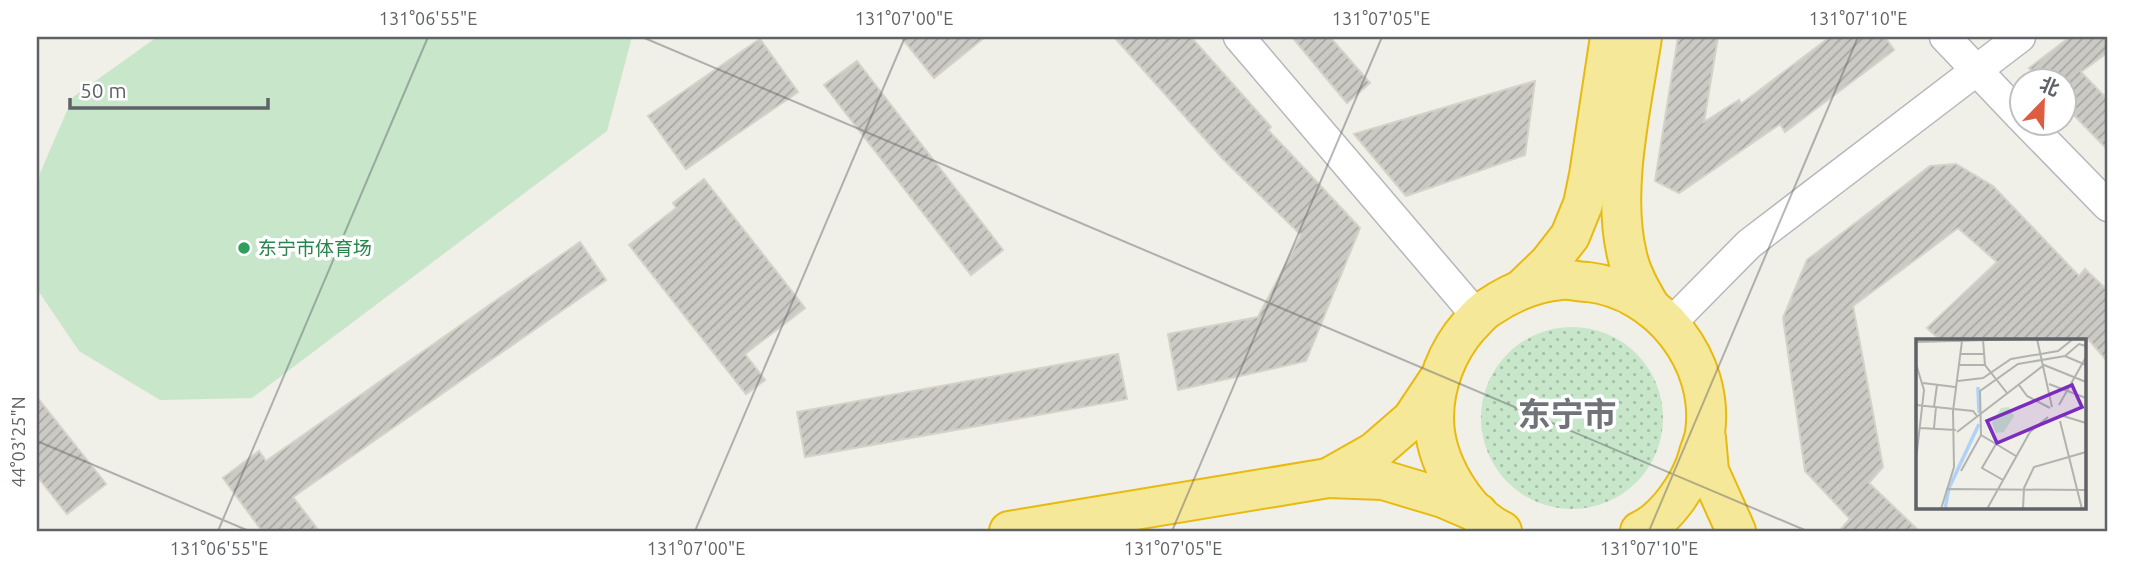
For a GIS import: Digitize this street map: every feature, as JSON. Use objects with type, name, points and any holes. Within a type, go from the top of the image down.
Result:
[{"type":"highway","points":[[1328,478],[1374,452],[1412,419],[1439,378],[1457,340],[1485,309],[1521,289],[1549,263],[1570,236],[1583,204],[1589,176],[1610,37]]},
{"type":"highway","points":[[1642,37],[1621,181],[1622,220],[1627,255],[1638,287],[1692,356],[1704,393],[1709,471],[1736,531]]},
{"type":"highway","points":[[1521,289],[1563,280],[1604,284],[1640,299],[1661,316]]},
{"type":"highway","points":[[1439,378],[1434,419],[1442,460],[1462,497],[1492,526]]},
{"type":"highway","points":[[1640,531],[1674,503],[1695,470],[1705,433]]},
{"type":"highway","points":[[1009,531],[1328,478],[1383,480],[1443,498],[1492,526]]},
{"type":"street","points":[[1239,37],[1478,317]]},
{"type":"street","points":[[1945,37],[2008,104]]},
{"type":"street","points":[[1661,316],[1749,244],[2021,37]]},
{"type":"street","points":[[2040,136],[2108,206]]},
{"type":"green space","name":"东宁市体育场","points":[[157,37],[632,37],[607,131],[252,398],[160,400],[79,351],[37,289],[37,206],[40,173],[73,97]]},
{"type":"green space","points":[[1572,327],[1590,328],[1607,334],[1637,353],[1656,383],[1662,400],[1662,436],[1656,453],[1637,483],[1607,502],[1590,508],[1572,509],[1554,508],[1537,502],[1507,483],[1488,453],[1482,436],[1481,418],[1482,400],[1488,383],[1507,353],[1537,334],[1554,328]]},
{"type":"building","points":[[901,37],[985,37],[934,78]]},
{"type":"building","points":[[1114,37],[1191,37],[1271,127],[1268,130],[1360,228],[1306,361],[1178,390],[1168,334],[1258,317],[1301,235],[1222,158]]},
{"type":"building","points":[[1292,37],[1330,37],[1370,83],[1347,103]]},
{"type":"building","points":[[1678,37],[1718,37],[1704,122],[1739,100],[1741,104],[1830,37],[1885,37],[1894,50],[1785,132],[1780,124],[1679,193],[1655,181]]},
{"type":"building","points":[[2070,37],[2108,37],[2108,52],[2081,72],[2108,100],[2108,150],[2078,119],[2078,66],[2032,66]]},
{"type":"building","points":[[760,39],[798,92],[686,169],[648,116]]},
{"type":"building","points":[[857,61],[1003,250],[971,275],[824,85]]},
{"type":"building","points":[[1535,81],[1525,155],[1406,196],[1354,134]]},
{"type":"building","points":[[1956,164],[1993,186],[2079,276],[2085,269],[2108,291],[2108,362],[2086,339],[1939,339],[1927,328],[1997,262],[1958,228],[1853,306],[1883,467],[1869,483],[1919,531],[1839,531],[1850,519],[1805,471],[1783,318],[1807,260],[1930,166]]},
{"type":"building","points":[[704,179],[805,308],[745,354],[765,380],[746,394],[629,245],[676,208],[673,203]]},
{"type":"building","points":[[580,242],[606,280],[293,497],[319,531],[262,531],[223,478],[259,451],[266,461]]},
{"type":"building","points":[[1118,354],[1127,399],[805,457],[797,412]]},
{"type":"building","points":[[37,397],[106,484],[67,514],[37,476]]},
{"type":"place","name":"东宁市体育场","points":[[244,248]]},
{"type":"district","name":"东宁市","points":[[1567,414]]}]
